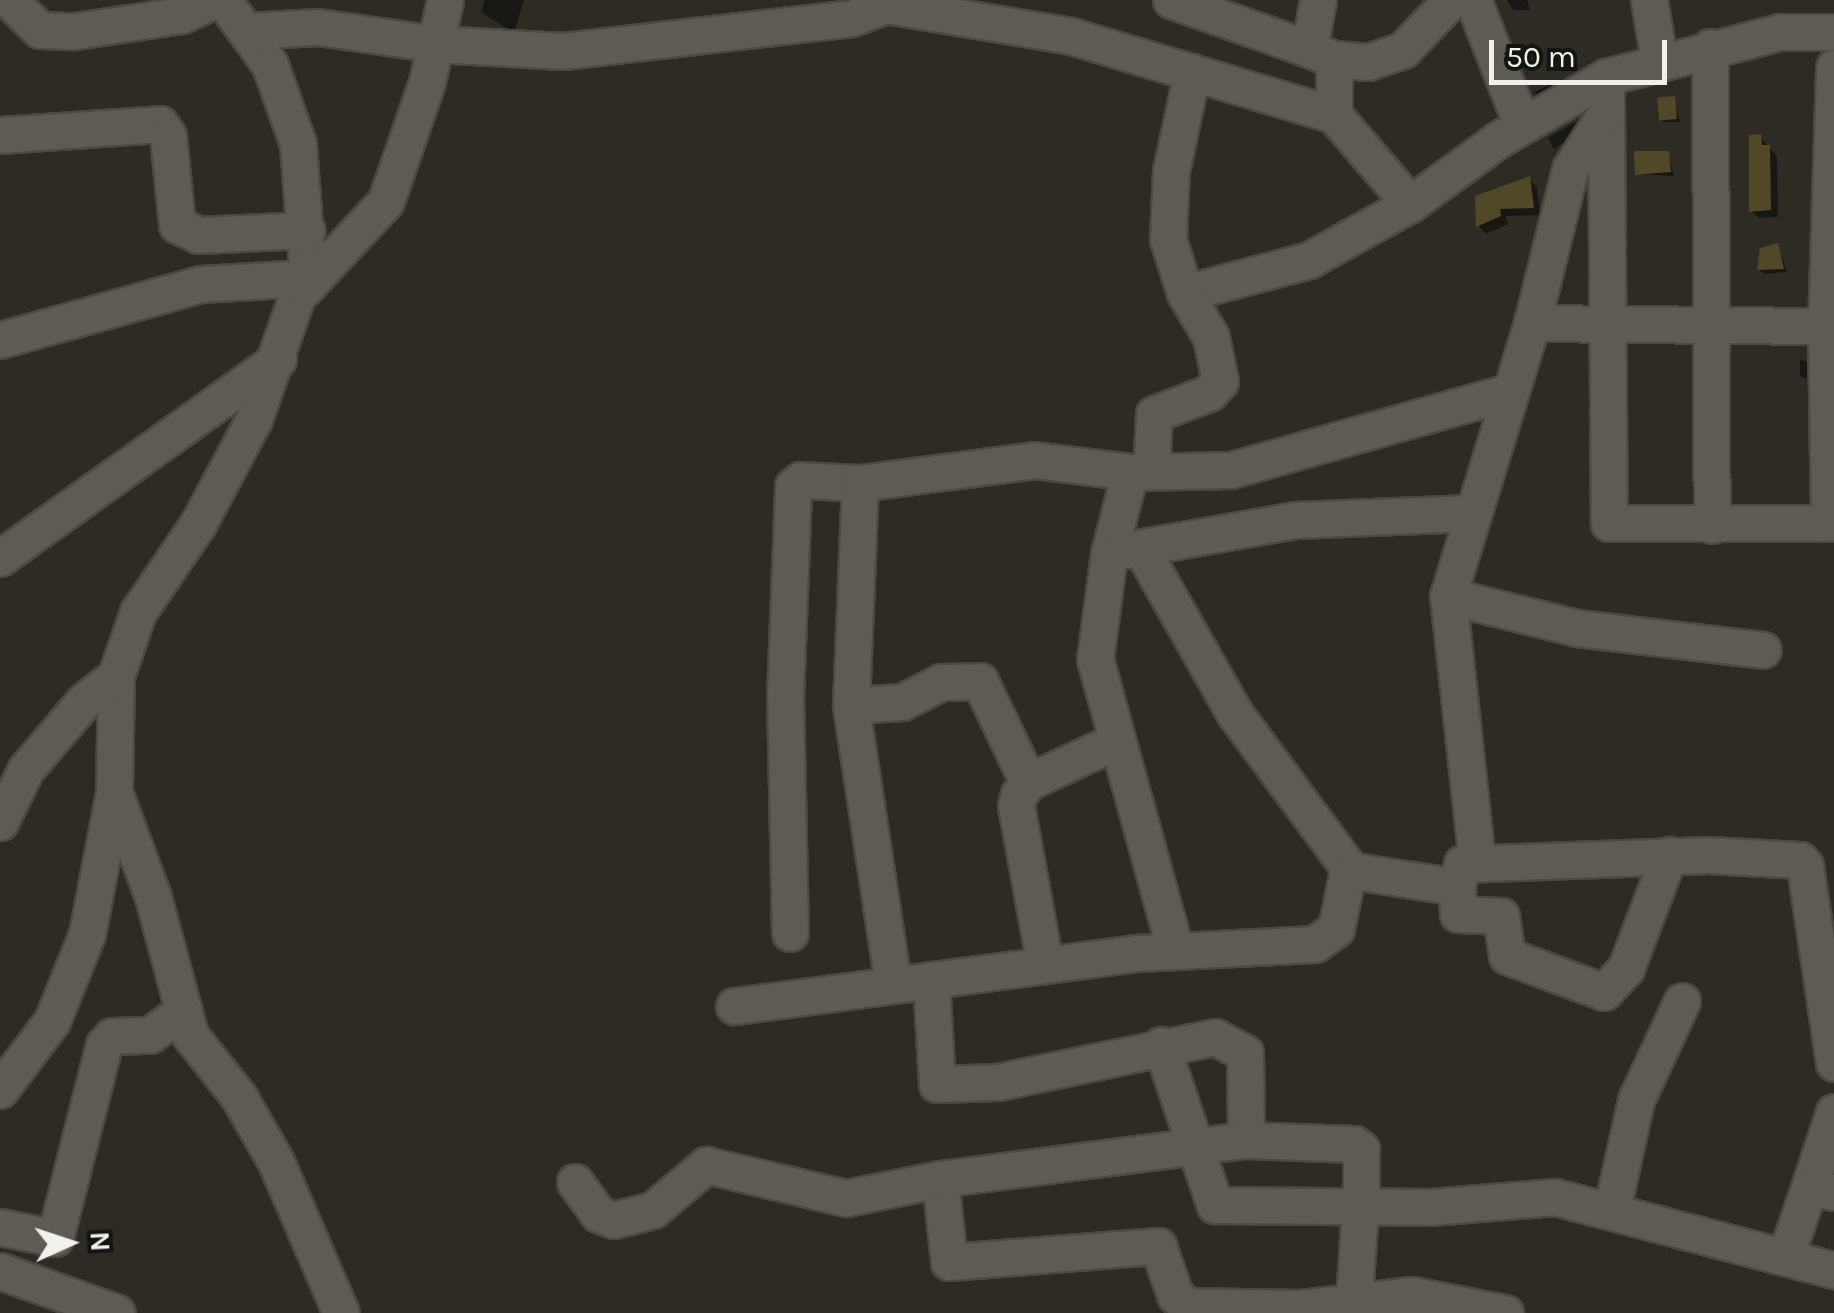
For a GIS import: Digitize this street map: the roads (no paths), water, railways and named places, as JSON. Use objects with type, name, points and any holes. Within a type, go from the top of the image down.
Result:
[{"type":"street","points":[[8,0],[40,30],[75,31],[182,15],[214,0]]},
{"type":"street","points":[[0,1090],[52,1021],[88,934],[114,792],[116,676],[138,612],[198,524],[278,359],[305,283],[307,230],[298,144],[270,65],[222,0]]},
{"type":"street","points":[[0,340],[200,284],[305,283],[386,201],[436,44],[444,0]]},
{"type":"street","points":[[1171,0],[1321,54],[1368,62],[1403,50],[1451,0]]},
{"type":"street","points":[[1318,0],[1321,54],[1334,116],[1410,204]]},
{"type":"street","points":[[1473,0],[1522,125]]},
{"type":"street","points":[[1650,0],[1659,60]]},
{"type":"street","points":[[246,30],[319,13],[436,44],[577,50],[690,31],[852,18],[886,5],[936,8],[1071,36],[1334,116]]},
{"type":"street","points":[[1185,293],[1310,260],[1410,204],[1522,125],[1606,77],[1659,60],[1780,32],[1834,32]]},
{"type":"street","points":[[1710,47],[1708,324],[1712,525]]},
{"type":"street","points":[[1606,77],[1609,523],[1832,523],[1834,67]]},
{"type":"street","points":[[1175,949],[1095,659],[1125,550],[1154,414],[1209,392],[1220,381],[1211,336],[1185,293],[1168,239],[1171,171],[1192,72]]},
{"type":"street","points":[[1606,113],[1570,169],[1532,323],[1448,596],[1467,874],[1458,914],[1501,916],[1504,954],[1604,992],[1626,968],[1669,855]]},
{"type":"street","points":[[0,135],[162,125],[175,221],[198,235],[307,230]]},
{"type":"street","points":[[198,235],[200,284]]},
{"type":"street","points":[[1532,323],[1830,326]]},
{"type":"street","points":[[0,558],[278,359]]},
{"type":"street","points":[[790,933],[785,698],[793,486],[801,480],[860,483],[1034,460],[1140,472],[1252,465],[1508,392]]},
{"type":"street","points":[[860,483],[848,640],[851,705],[893,984]]},
{"type":"street","points":[[1125,550],[1295,520],[1471,513]]},
{"type":"street","points":[[1125,550],[1235,714],[1352,871]]},
{"type":"street","points":[[1448,596],[1577,628],[1763,650]]},
{"type":"street","points":[[0,822],[26,770],[84,701],[116,676]]},
{"type":"street","points":[[851,705],[902,702],[941,682],[980,681],[1028,782]]},
{"type":"street","points":[[1045,965],[1016,806],[1028,782],[1116,741]]},
{"type":"street","points":[[114,792],[154,896],[190,1035],[239,1097],[276,1162],[341,1313]]},
{"type":"street","points":[[1352,871],[1467,874],[1669,855],[1802,862],[1834,1063]]},
{"type":"street","points":[[734,1006],[1175,949],[1324,941],[1336,928],[1352,871]]},
{"type":"street","points":[[931,980],[937,1084],[998,1082],[1205,1036],[1242,1048],[1246,1140]]},
{"type":"street","points":[[1612,1209],[1636,1100],[1682,1001]]},
{"type":"street","points":[[0,1227],[55,1238],[104,1045],[112,1036],[150,1035],[184,1010]]},
{"type":"street","points":[[1161,1046],[1215,1205],[1360,1208],[1532,1197],[1612,1209],[1834,1270]]},
{"type":"street","points":[[1786,1255],[1822,1190],[1834,1112]]},
{"type":"street","points":[[575,1182],[598,1214],[614,1220],[653,1210],[706,1165],[846,1198],[940,1179],[1246,1140],[1357,1145],[1360,1208],[1354,1300]]},
{"type":"street","points":[[940,1179],[949,1262],[1158,1246],[1175,1296],[1187,1306],[1301,1308],[1412,1296],[1504,1313]]},
{"type":"street","points":[[0,1272],[117,1313]]}]
